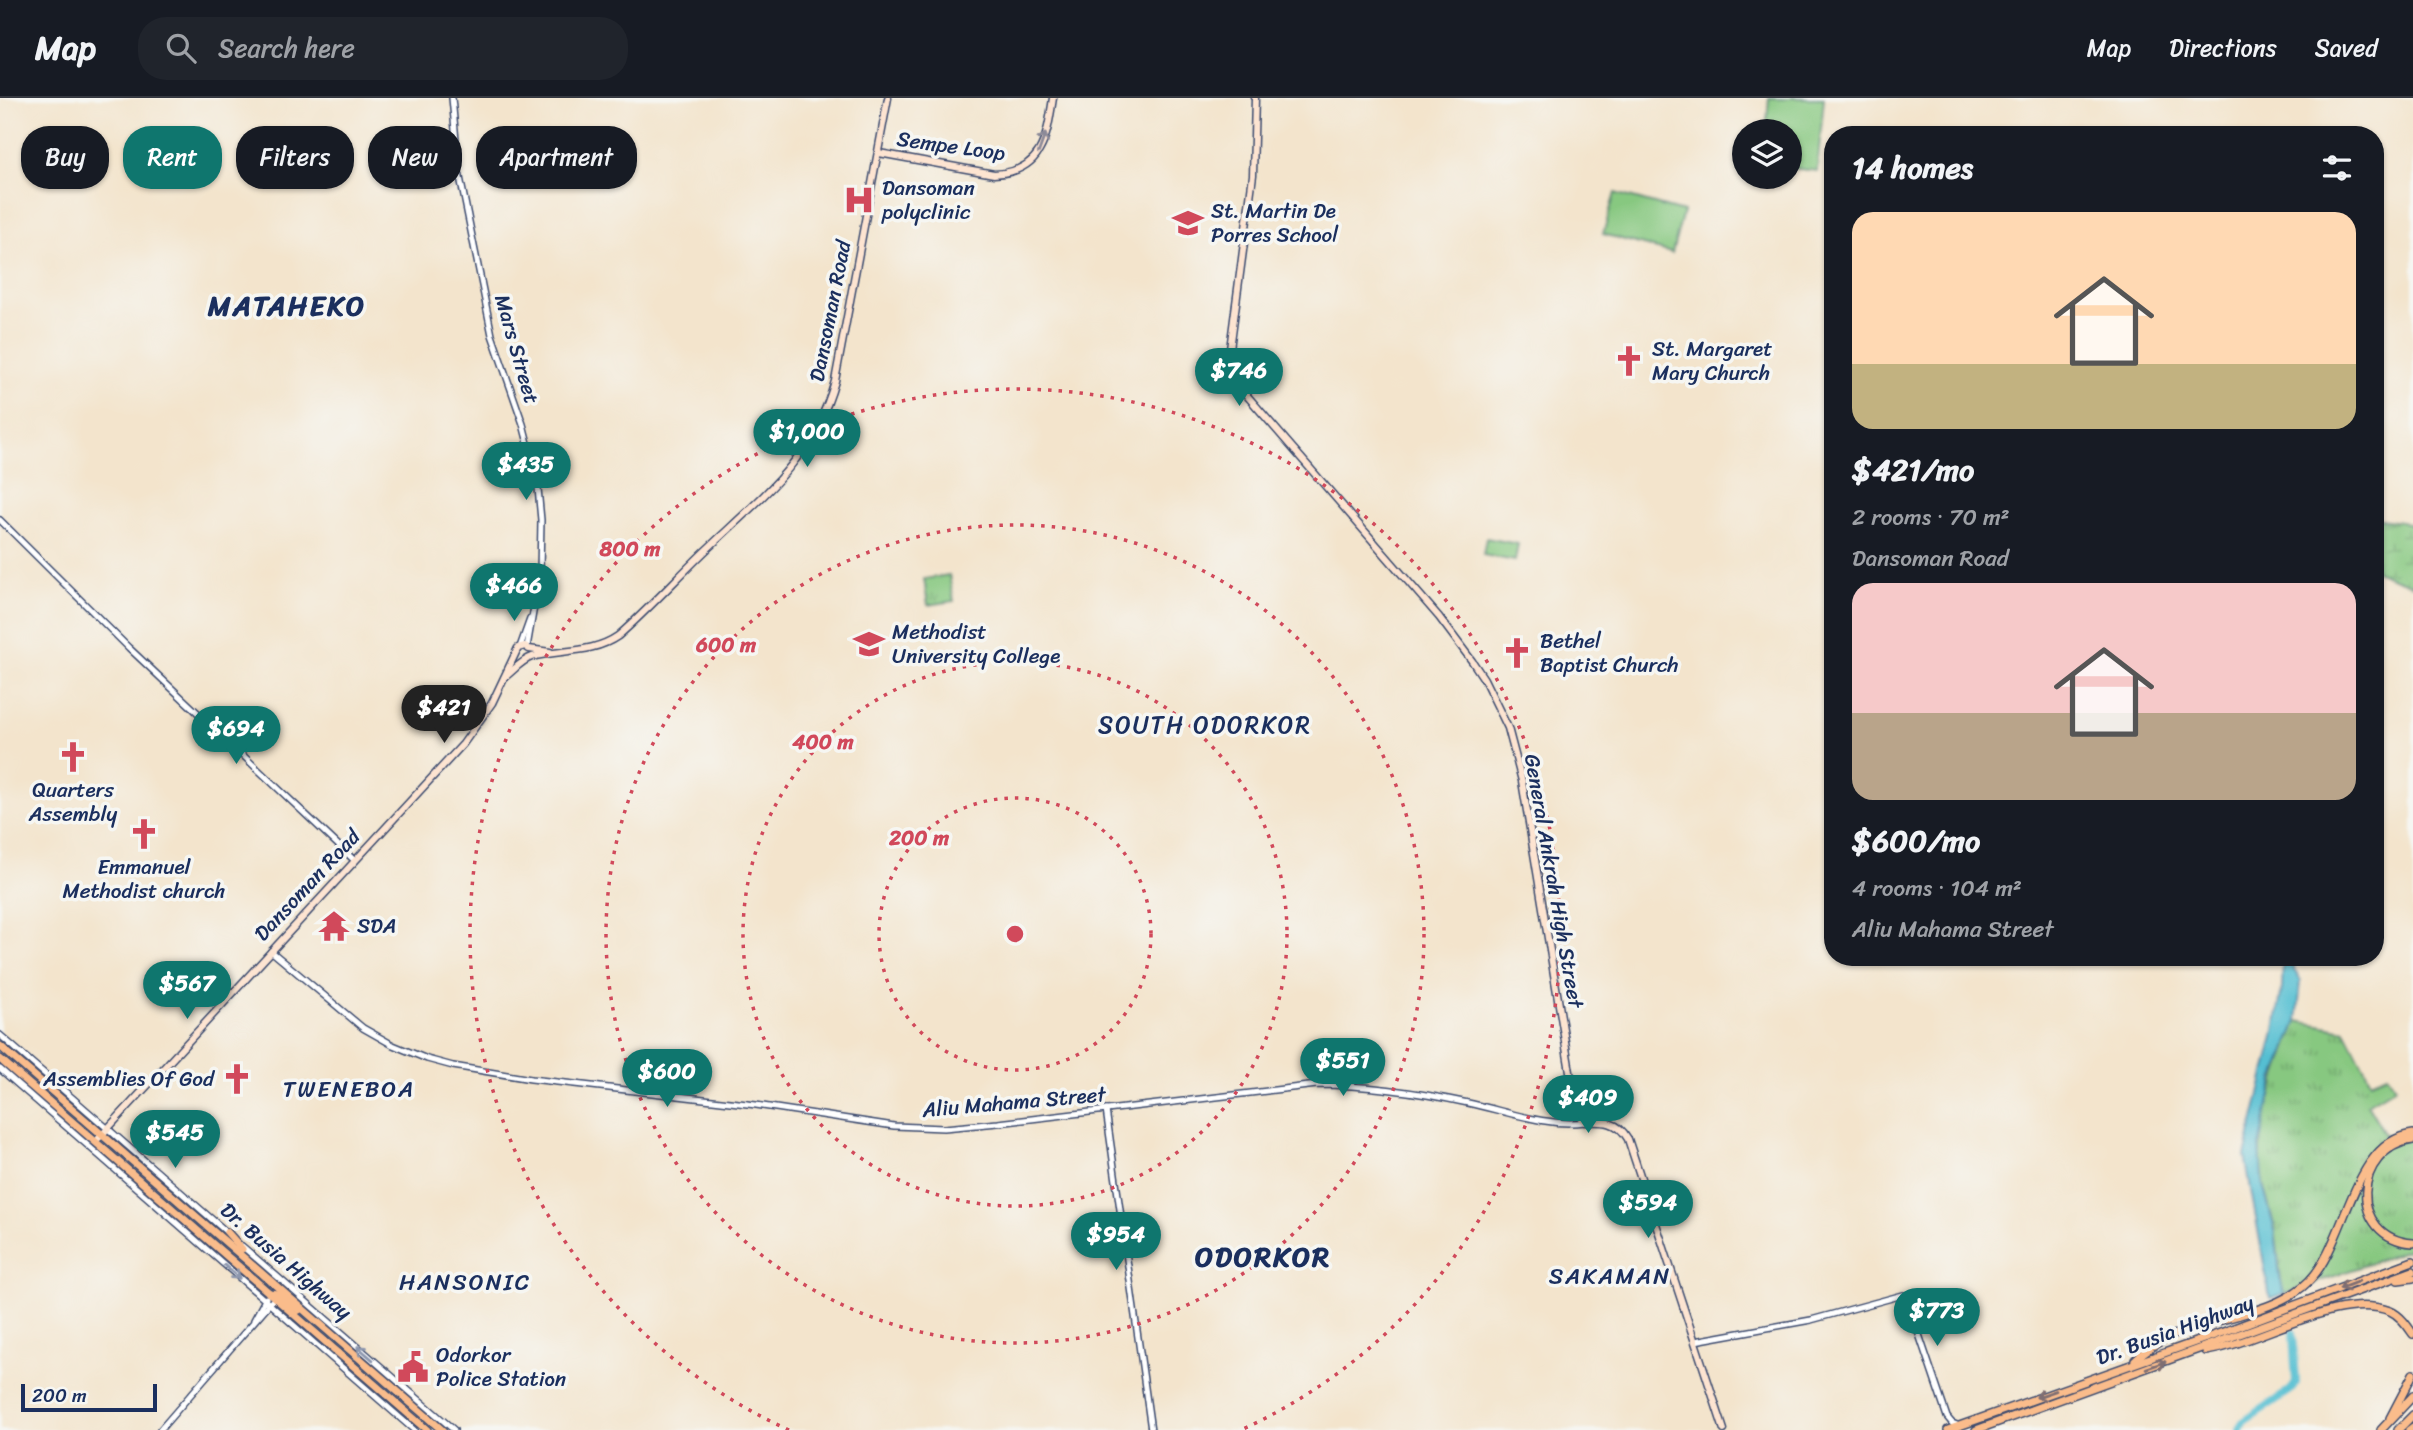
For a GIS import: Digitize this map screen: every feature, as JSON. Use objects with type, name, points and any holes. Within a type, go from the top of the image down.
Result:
[{"type":"highway","name":"Dr. Busia Highway","points":[[0,1046],[105,1130],[264,1273],[273,1295],[336,1338],[442,1430]]},
{"type":"highway","name":"Dr. Busia Highway","points":[[0,1059],[96,1141],[110,1159],[178,1220],[273,1295],[426,1430]]},
{"type":"highway","points":[[2134,1363],[2143,1353],[2174,1336],[2280,1301],[2301,1289],[2312,1279],[2329,1252],[2364,1172],[2376,1153],[2397,1138],[2413,1134]]},
{"type":"highway","points":[[2413,1140],[2399,1143],[2382,1155],[2370,1172],[2365,1193],[2367,1212],[2379,1230],[2398,1241],[2413,1244]]},
{"type":"highway","points":[[227,1232],[264,1273]]},
{"type":"highway","name":"Dr. Busia Highway","points":[[1948,1430],[2413,1261]]},
{"type":"highway","name":"Dr. Busia Highway","points":[[1976,1430],[2413,1271]]},
{"type":"highway","points":[[2380,1283],[2413,1278]]},
{"type":"highway","points":[[2188,1353],[2225,1346],[2314,1315],[2349,1308],[2373,1307],[2393,1312],[2406,1323],[2413,1334]]},
{"type":"highway","points":[[2381,1430],[2413,1374]]},
{"type":"highway","points":[[2390,1418],[2413,1396]]},
{"type":"highway","points":[[398,1406],[405,1403],[405,1398]]},
{"type":"highway","points":[[2398,1430],[2413,1415]]},
{"type":"main road","name":"Dansoman Road","points":[[505,677],[526,659],[579,651],[601,645],[621,634],[783,476],[808,443],[828,403],[835,381],[888,98]]},
{"type":"main road","name":"Sempe Loop","points":[[879,153],[995,174],[1013,172],[1041,152],[1053,98]]},
{"type":"main road","name":"General Ankrah High Street","points":[[1255,98],[1254,166],[1230,338],[1231,364],[1243,391],[1450,630],[1480,673],[1508,728],[1524,790],[1577,1114]]},
{"type":"main road","name":"Dansoman Road","points":[[96,1141],[467,739],[481,721],[516,652],[525,648],[555,653]]},
{"type":"main road","points":[[516,656],[526,659],[525,648]]},
{"type":"main road","points":[[1577,1114],[1585,1122],[1604,1121],[1617,1125],[1628,1139],[1724,1430]]},
{"type":"street","name":"Mars Street","points":[[452,98],[459,172],[492,335],[523,424],[537,478],[541,555],[534,610],[525,648]]},
{"type":"street","points":[[0,520],[129,648],[354,860]]},
{"type":"street","name":"Aliu Mahama Street","points":[[271,951],[370,1033],[405,1051],[453,1066],[531,1079],[925,1128],[998,1123],[1293,1087],[1352,1085],[1413,1092],[1530,1118],[1585,1122]]},
{"type":"street","name":"Dr. Busia Highway","points":[[0,1035],[45,1080]]},
{"type":"street","name":"Dr. Busia Highway","points":[[0,1069],[110,1159]]},
{"type":"street","points":[[1106,1110],[1151,1430]]},
{"type":"street","points":[[1576,1123],[1577,1114]]},
{"type":"street","name":"Dr. Busia Highway","points":[[105,1130],[227,1232],[454,1430]]},
{"type":"street","points":[[160,1430],[235,1345],[273,1295]]},
{"type":"street","name":"Dr. Busia Highway","points":[[273,1295],[414,1430]]},
{"type":"street","points":[[1695,1341],[1811,1321],[1903,1295],[1907,1299],[1947,1417],[1959,1426]]},
{"type":"green space","points":[[1769,98],[1824,98],[1817,171],[1802,169],[1802,119],[1767,119]]},
{"type":"green space","points":[[1615,193],[1683,212],[1672,253],[1603,234]]},
{"type":"green space","points":[[2384,519],[2413,524],[2413,585],[2384,574]]},
{"type":"green space","points":[[1486,538],[1518,544],[1515,561],[1483,555]]},
{"type":"green space","points":[[949,575],[954,601],[928,605],[924,579]]},
{"type":"green space","points":[[2297,1021],[2345,1030],[2371,1081],[2387,1074],[2395,1087],[2367,1104],[2386,1136],[2413,1127],[2413,1248],[2284,1294],[2275,1230],[2262,1175],[2261,1150],[2272,1093]]},
{"type":"water","points":[[2283,966],[2294,966],[2301,981],[2297,1021],[2274,1080],[2260,1146],[2262,1182],[2275,1231],[2284,1294],[2270,1298],[2245,1156],[2274,1036]]},
{"type":"waterway","points":[[2240,1430],[2243,1422],[2291,1390],[2296,1383],[2293,1333]]},
{"type":"place","name":"Dansoman polyclinic","points":[[859,200]]},
{"type":"place","name":"St. Martin De Porres School","points":[[1188,223]]},
{"type":"place","name":"St. Margaret Mary Church","points":[[1629,361]]},
{"type":"place","name":"Methodist University College","points":[[869,644]]},
{"type":"place","name":"Bethel Baptist Church","points":[[1517,653]]},
{"type":"place","name":"Quarters Assembly","points":[[73,757]]},
{"type":"place","name":"Emmanuel Methodist church","points":[[144,834]]},
{"type":"place","name":"SDA","points":[[334,926]]},
{"type":"place","name":"Assemblies Of God","points":[[237,1079]]},
{"type":"place","name":"Odorkor Police Station","points":[[413,1367]]},
{"type":"district","name":"MATAHEKO","points":[[287,305]]},
{"type":"district","name":"SOUTH ODORKOR","points":[[1205,725]]},
{"type":"district","name":"TWENEBOA","points":[[349,1089]]},
{"type":"district","name":"ODORKOR","points":[[1263,1256]]},
{"type":"district","name":"SAKAMAN","points":[[1610,1276]]},
{"type":"district","name":"HANSONIC","points":[[465,1282]]}]
